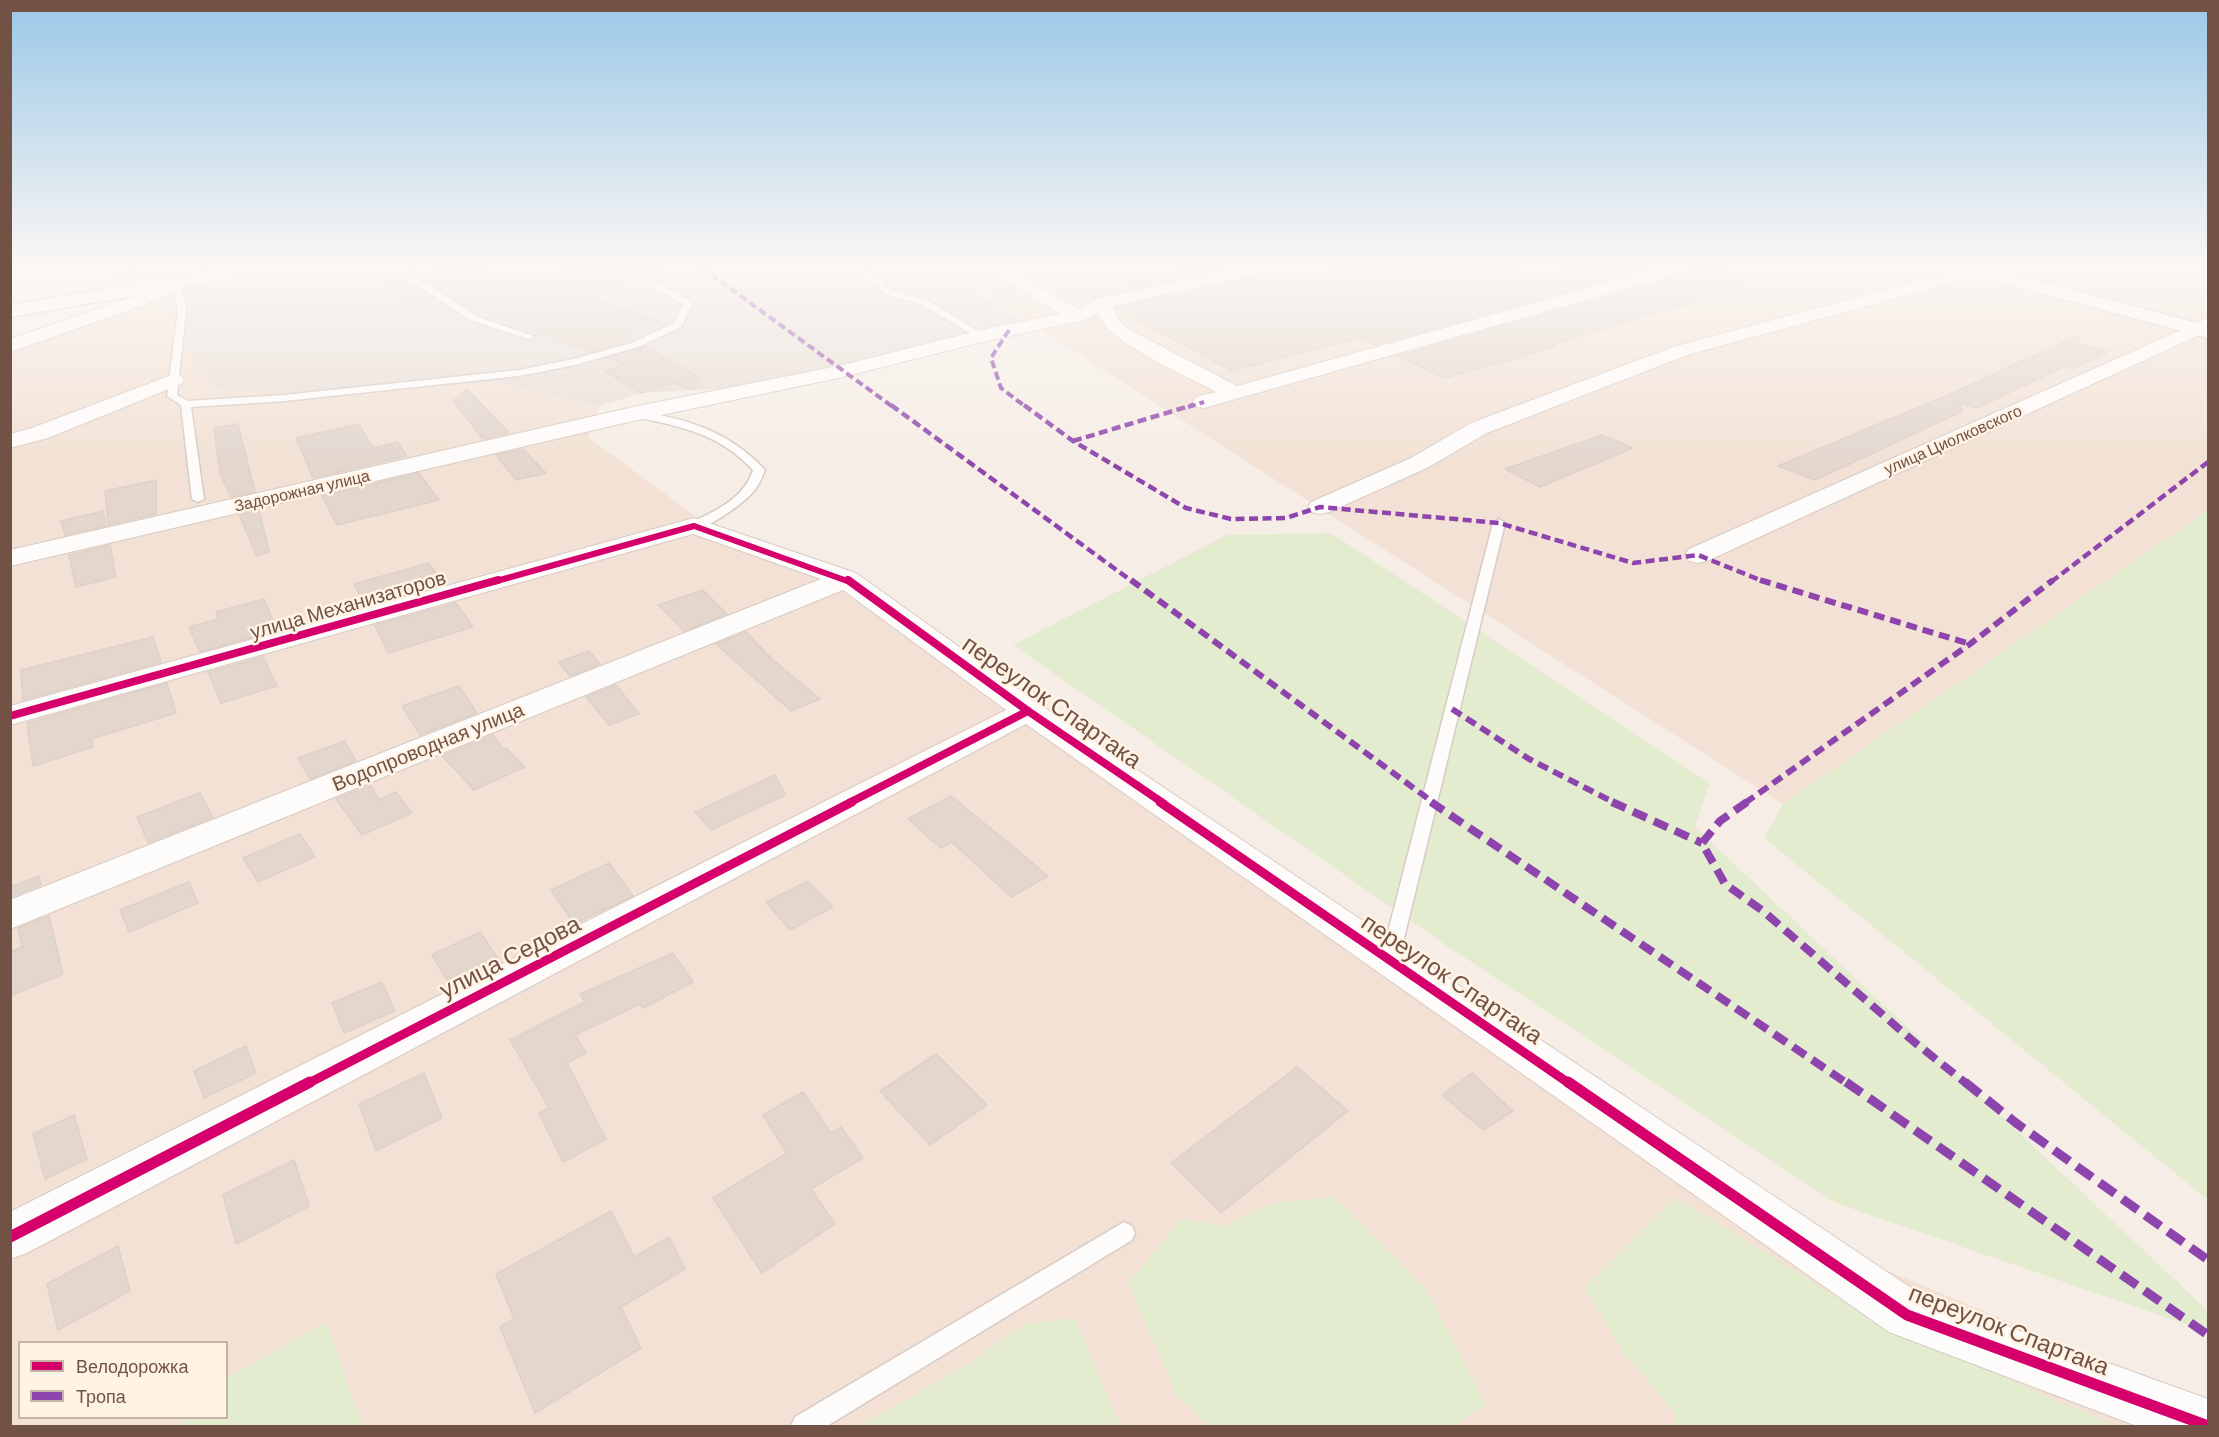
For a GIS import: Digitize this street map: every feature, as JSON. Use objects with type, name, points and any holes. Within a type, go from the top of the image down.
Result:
[{"type":"street","points":[[10,346],[44,334]]},
{"type":"street","name":"Задорожная улица","points":[[10,558],[633,414],[843,371],[990,334]]},
{"type":"street","points":[[1124,334],[1236,394]]},
{"type":"street","points":[[1204,402],[1447,334]]},
{"type":"street","points":[[1320,507],[1419,462],[1479,428],[1680,351],[1743,334]]},
{"type":"street","name":"улица Циолковского","points":[[1698,555],[2191,334]]},
{"type":"street","points":[[10,441],[40,433],[174,380]]},
{"type":"street","name":"переулок Спартака","points":[[694,526],[846,579],[1028,711],[1907,1315],[2208,1426]]},
{"type":"street","name":"улица Механизаторов","points":[[10,716],[694,526]]},
{"type":"street","name":"Водопроводная улица","points":[[10,915],[846,579]]},
{"type":"street","name":"улица Седова","points":[[10,1237],[1028,711]]},
{"type":"lane","points":[[179,334],[172,396],[186,404],[284,398],[466,380],[575,362],[635,345],[659,334]]},
{"type":"lane","points":[[523,334],[529,336]]},
{"type":"lane","points":[[186,404],[198,499]]},
{"type":"lane","points":[[633,414],[663,417],[708,432],[735,446],[759,470],[757,481],[727,509],[694,526]]},
{"type":"lane","points":[[1390,959],[1499,523]]},
{"type":"lane","points":[[804,1426],[1124,1233]]},
{"type":"shaded area","points":[[27,334],[183,334],[195,360],[323,394],[497,382],[600,406],[588,437],[699,519],[855,578],[1876,1266],[2208,1405],[2208,1426],[11,1426],[10,340]]},
{"type":"shaded area","points":[[183,334],[1020,334],[794,385],[641,393],[600,406],[497,382],[323,394],[239,391],[214,388],[195,360]]},
{"type":"shaded area","points":[[1047,334],[2208,334],[2208,510],[1783,804]]},
{"type":"green space","points":[[2208,510],[2208,1200],[1764,838],[1783,804]]},
{"type":"green space","points":[[1331,533],[1710,783],[1695,827],[2208,1311],[2208,1332],[1836,1203],[1447,946],[1013,645],[1227,535]]},
{"type":"green space","points":[[1335,1197],[1428,1292],[1486,1405],[1454,1426],[1209,1426],[1176,1394],[1128,1283],[1182,1218],[1223,1226],[1274,1203]]},
{"type":"green space","points":[[1675,1197],[1884,1326],[2116,1426],[1673,1426],[1677,1415],[1622,1351],[1585,1287]]},
{"type":"green space","points":[[1074,1318],[1119,1422],[1123,1426],[860,1426],[973,1361],[1024,1324]]},
{"type":"green space","points":[[326,1322],[363,1426],[182,1426],[181,1419],[228,1419],[228,1377]]},
{"type":"building","points":[[542,334],[624,334],[634,340],[591,352]]},
{"type":"building","points":[[1164,334],[1414,334],[1375,345],[1360,338],[1232,371]]},
{"type":"building","points":[[1475,334],[1586,334],[1551,345],[1555,347],[1445,378],[1398,356]]},
{"type":"building","points":[[2077,336],[2081,344],[2108,352],[2074,368],[2065,366],[1977,408],[1959,403],[1963,411],[1815,480],[1778,466],[1955,392]]},
{"type":"building","points":[[645,346],[700,378],[694,390],[674,383],[641,393],[605,371],[626,365],[607,358]]},
{"type":"building","points":[[467,389],[509,433],[483,439],[453,401]]},
{"type":"building","points":[[238,424],[255,492],[231,497],[220,473],[214,428]]},
{"type":"building","points":[[359,424],[373,448],[397,442],[407,456],[313,478],[296,438]]},
{"type":"building","points":[[1602,435],[1633,448],[1540,487],[1505,469]]},
{"type":"building","points":[[523,449],[546,473],[516,480],[496,455]]},
{"type":"building","points":[[419,473],[439,500],[337,525],[322,496]]},
{"type":"building","points":[[156,480],[156,514],[108,525],[105,491]]},
{"type":"building","points":[[259,510],[269,552],[257,556],[239,515]]},
{"type":"building","points":[[103,511],[106,526],[65,535],[61,521]]},
{"type":"building","points":[[110,545],[116,577],[76,587],[69,555]]},
{"type":"building","points":[[429,563],[444,584],[365,606],[354,584]]},
{"type":"building","points":[[703,590],[727,614],[684,631],[658,605]]},
{"type":"building","points":[[264,599],[276,628],[251,631],[253,637],[200,652],[189,627],[218,619],[216,612]]},
{"type":"building","points":[[456,603],[473,627],[388,653],[375,625]]},
{"type":"building","points":[[746,632],[772,659],[820,699],[791,711],[716,644]]},
{"type":"building","points":[[153,637],[161,662],[23,700],[21,670]]},
{"type":"building","points":[[589,651],[600,664],[570,676],[558,662]]},
{"type":"building","points":[[263,657],[277,686],[221,703],[208,672]]},
{"type":"building","points":[[167,683],[176,713],[91,739],[93,747],[33,766],[27,723]]},
{"type":"building","points":[[616,685],[639,714],[609,725],[586,697]]},
{"type":"building","points":[[459,686],[477,713],[420,735],[402,706]]},
{"type":"building","points":[[493,735],[504,750],[506,748],[525,767],[474,790],[442,756]]},
{"type":"building","points":[[345,741],[356,761],[310,779],[298,758]]},
{"type":"building","points":[[775,775],[785,795],[711,830],[695,812]]},
{"type":"building","points":[[370,785],[379,800],[396,792],[412,813],[362,835],[336,799]]},
{"type":"building","points":[[200,793],[213,817],[148,843],[137,817]]},
{"type":"building","points":[[951,796],[1048,876],[1011,897],[952,842],[941,848],[908,819]]},
{"type":"building","points":[[300,834],[315,857],[258,882],[243,858]]},
{"type":"building","points":[[609,863],[633,896],[574,924],[551,890]]},
{"type":"building","points":[[39,876],[41,885],[11,897],[10,887]]},
{"type":"building","points":[[808,881],[833,907],[790,930],[766,902]]},
{"type":"building","points":[[189,882],[198,903],[129,932],[120,910]]},
{"type":"building","points":[[49,916],[63,974],[10,996],[10,952],[22,947],[18,928]]},
{"type":"building","points":[[480,932],[497,957],[448,982],[432,955]]},
{"type":"building","points":[[673,953],[693,982],[643,1008],[640,1004],[575,1035],[586,1053],[567,1063],[606,1139],[563,1162],[539,1113],[549,1108],[510,1040],[585,1002],[580,994]]},
{"type":"building","points":[[382,982],[395,1011],[344,1033],[332,1003]]},
{"type":"building","points":[[246,1046],[256,1073],[204,1098],[194,1071]]},
{"type":"building","points":[[936,1054],[987,1105],[930,1145],[880,1091]]},
{"type":"building","points":[[1297,1067],[1348,1111],[1221,1213],[1171,1163]]},
{"type":"building","points":[[424,1073],[442,1118],[376,1151],[359,1104]]},
{"type":"building","points":[[1472,1073],[1513,1111],[1483,1130],[1442,1095]]},
{"type":"building","points":[[803,1092],[831,1133],[841,1127],[863,1158],[811,1189],[835,1224],[762,1273],[713,1198],[787,1153],[763,1115]]},
{"type":"building","points":[[74,1115],[87,1159],[45,1179],[33,1134]]},
{"type":"building","points":[[294,1160],[309,1206],[236,1244],[223,1195]]},
{"type":"building","points":[[611,1211],[634,1257],[669,1237],[685,1269],[621,1307],[641,1348],[535,1413],[500,1327],[514,1319],[496,1274]]},
{"type":"building","points":[[118,1246],[130,1291],[58,1330],[47,1284]]},
{"type":"marked path","points":[[793,334],[1349,739],[1430,801],[1948,1151],[2208,1335]]},
{"type":"marked path","points":[[1006,334],[991,358],[1001,388],[1073,441],[1186,508],[1231,519],[1286,518],[1320,507],[1499,523],[1633,563],[1698,555],[1755,579],[1970,644]]},
{"type":"marked path","points":[[1073,441],[1204,402]]},
{"type":"marked path","points":[[2208,462],[1970,644],[1720,821],[1702,843],[1725,884],[1763,911],[1913,1041],[2016,1123],[2208,1260]]},
{"type":"marked path","points":[[1452,709],[1509,748],[1549,770],[1702,843]]},
{"type":"cycle path","points":[[10,716],[694,526],[846,579],[1028,711],[1907,1315],[2208,1426]]},
{"type":"cycle path","points":[[10,1237],[1028,711]]}]
